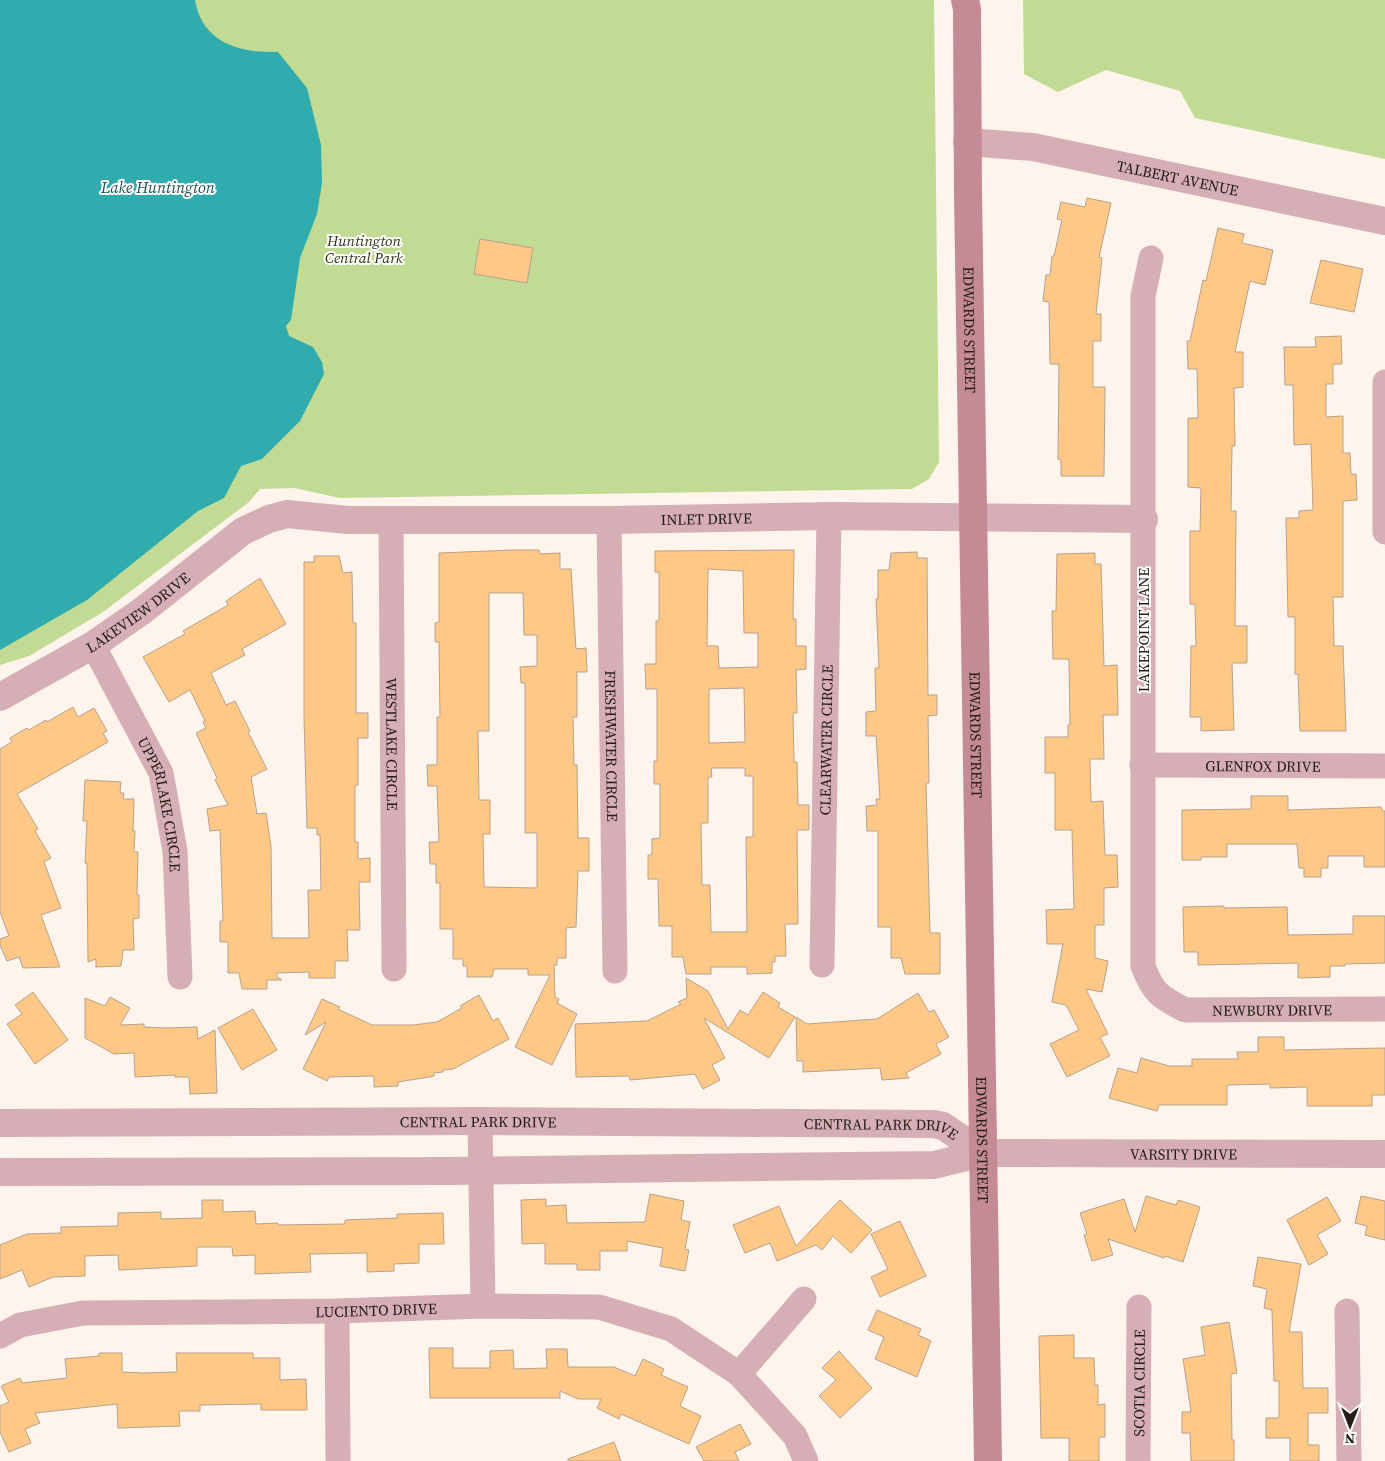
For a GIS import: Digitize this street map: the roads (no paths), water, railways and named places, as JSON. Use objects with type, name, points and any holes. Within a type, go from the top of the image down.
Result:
[{"type":"main road","name":"EDWARDS STREET","points":[[968,3],[968,142],[988,1461]]},
{"type":"street","name":"TALBERT AVENUE","points":[[968,142],[1033,147],[1385,221]]},
{"type":"street","name":"LAKEPOINT LANE","points":[[1151,258],[1143,296],[1143,966],[1150,986],[1161,998]]},
{"type":"street","points":[[1385,382],[1385,532]]},
{"type":"street","name":"INLET DRIVE","points":[[269,518],[287,514],[348,520],[391,518],[610,520],[829,516],[1144,519]]},
{"type":"street","name":"CLEARWATER CIRCLE","points":[[822,965],[829,516]]},
{"type":"street","name":"LAKEVIEW DRIVE","points":[[0,697],[93,644],[142,611],[243,531],[269,518]]},
{"type":"street","name":"WESTLAKE CIRCLE","points":[[391,518],[394,969]]},
{"type":"street","name":"FRESHWATER CIRCLE","points":[[610,520],[615,971]]},
{"type":"street","name":"UPPERLAKE CIRCLE","points":[[93,644],[161,773],[175,851],[180,977]]},
{"type":"street","name":"GLENFOX DRIVE","points":[[1142,765],[1385,766]]},
{"type":"street","name":"NEWBURY DRIVE","points":[[1161,998],[1185,1010],[1385,1009]]},
{"type":"street","points":[[480,1121],[483,1306]]},
{"type":"street","name":"CENTRAL PARK DRIVE","points":[[0,1123],[480,1121],[934,1124],[942,1126],[983,1153]]},
{"type":"street","name":"CENTRAL PARK DRIVE","points":[[0,1172],[480,1170],[934,1165],[983,1153]]},
{"type":"street","name":"VARSITY DRIVE","points":[[983,1153],[1385,1154]]},
{"type":"street","points":[[738,1374],[804,1299]]},
{"type":"street","name":"LUCIENTO DRIVE","points":[[0,1336],[20,1325],[82,1314],[337,1311],[483,1306],[599,1307],[671,1329],[738,1374],[794,1436],[806,1461]]},
{"type":"street","name":"SCOTIA CIRCLE","points":[[1138,1461],[1139,1307]]},
{"type":"street","points":[[337,1311],[338,1461]]},
{"type":"street","points":[[1347,1311],[1349,1461]]},
{"type":"water","name":"Lake Huntington","points":[[0,0],[195,0],[199,15],[214,36],[237,47],[264,52],[278,52],[307,88],[321,145],[322,183],[317,214],[300,258],[291,320],[286,326],[289,336],[313,347],[322,362],[324,374],[300,421],[262,459],[241,466],[224,498],[198,511],[87,600],[0,650]]},
{"type":"park label","name":"Huntington Central Park","points":[[364,248]]}]
